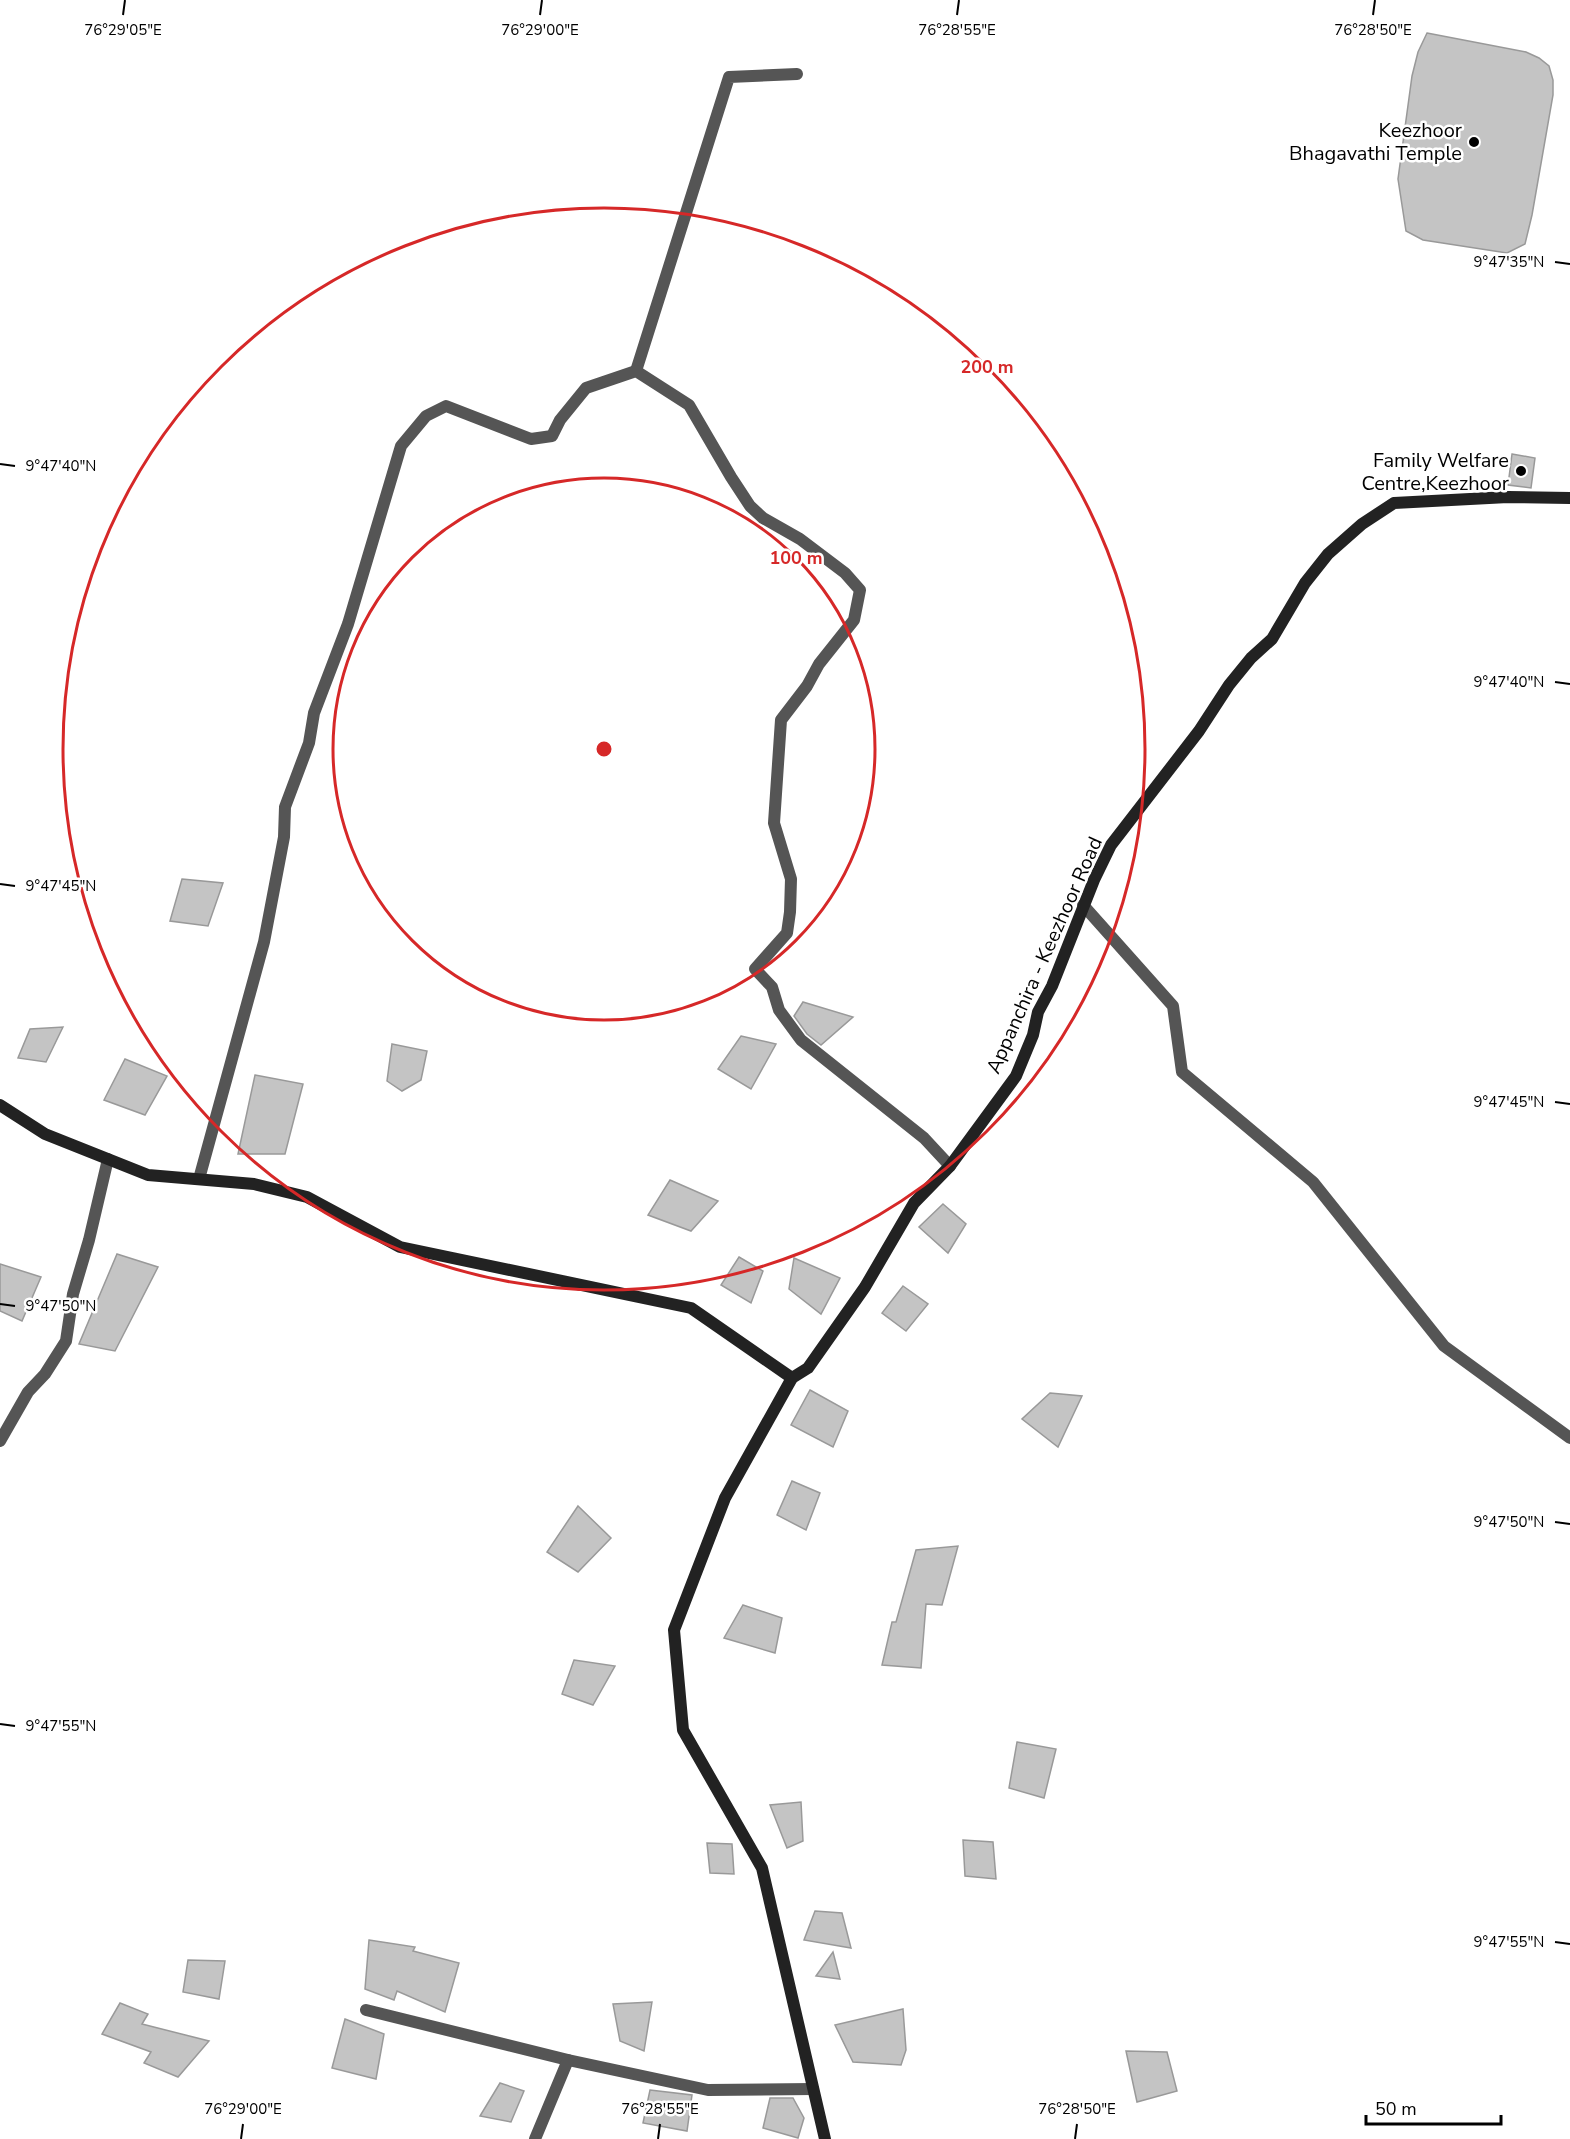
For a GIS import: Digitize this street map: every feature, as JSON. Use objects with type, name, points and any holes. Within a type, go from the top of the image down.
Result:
[{"type":"main road","name":"Appanchira - Keezhoor Road","points":[[792,1378],[808,1368],[865,1287],[914,1203],[950,1166],[1016,1076],[1033,1035],[1038,1012],[1052,986],[1083,905],[1111,845],[1199,731],[1229,686],[1251,658],[1272,639],[1305,583],[1328,554],[1362,524],[1394,503],[1430,500],[1570,498]]},
{"type":"main road","points":[[0,1105],[45,1134],[148,1176],[254,1184],[307,1197],[400,1246],[691,1308],[792,1378],[724,1498],[674,1630],[683,1730],[762,1868],[825,2139]]},
{"type":"street","points":[[636,371],[729,77],[797,74]]},
{"type":"street","points":[[636,371],[689,405],[750,506],[763,518],[800,539],[845,573],[860,590],[854,620],[819,664],[807,686],[781,720],[774,823],[791,879],[789,912],[786,933],[754,969],[772,987],[779,1010],[801,1040],[924,1138],[950,1166]]},
{"type":"street","points":[[199,1179],[264,942],[284,837],[285,807],[309,743],[314,713],[348,624],[401,446],[426,416],[446,406],[531,440],[552,436],[560,420],[586,388],[636,371]]},
{"type":"street","points":[[1083,905],[1173,1006],[1182,1072],[1313,1182],[1444,1346],[1570,1438]]},
{"type":"street","points":[[0,1441],[28,1392],[45,1374],[66,1341],[73,1294],[89,1240],[108,1159]]},
{"type":"street","points":[[366,2010],[568,2060],[708,2090],[813,2089]]},
{"type":"street","points":[[535,2139],[568,2060]]},
{"type":"building","name":"Keezhoor Bhagavathi Temple","points":[[1427,33],[1526,52],[1549,66],[1553,80],[1553,95],[1532,215],[1525,244],[1507,253],[1423,240],[1406,231],[1398,179],[1412,76],[1418,52]]},
{"type":"building","name":"Family Welfare Centre,Keezhoor","points":[[1512,454],[1535,458],[1531,488],[1508,485]]},
{"type":"building","points":[[182,879],[223,883],[208,926],[170,921]]},
{"type":"building","points":[[803,1002],[853,1017],[821,1045],[807,1034],[794,1016]]},
{"type":"building","points":[[63,1027],[46,1062],[18,1058],[30,1029]]},
{"type":"building","points":[[741,1036],[776,1044],[751,1089],[718,1069]]},
{"type":"building","points":[[392,1044],[427,1051],[421,1080],[402,1091],[387,1081]]},
{"type":"building","points":[[125,1059],[167,1076],[145,1115],[104,1100]]},
{"type":"building","points":[[255,1075],[303,1084],[285,1154],[238,1154]]},
{"type":"building","points":[[670,1180],[718,1201],[691,1231],[648,1215]]},
{"type":"building","points":[[943,1204],[966,1224],[948,1253],[919,1227]]},
{"type":"building","points":[[117,1254],[158,1267],[115,1351],[79,1344]]},
{"type":"building","points":[[739,1257],[763,1271],[751,1303],[721,1285]]},
{"type":"building","points":[[794,1258],[840,1278],[821,1314],[789,1289]]},
{"type":"building","points":[[0,1264],[41,1277],[22,1321],[0,1311]]},
{"type":"building","points":[[903,1286],[928,1304],[906,1331],[882,1313]]},
{"type":"building","points":[[810,1390],[848,1411],[833,1447],[791,1425]]},
{"type":"building","points":[[1050,1393],[1082,1396],[1058,1447],[1022,1419]]},
{"type":"building","points":[[792,1481],[820,1493],[806,1530],[777,1515]]},
{"type":"building","points":[[578,1506],[611,1538],[578,1572],[547,1552]]},
{"type":"building","points":[[958,1546],[942,1605],[926,1604],[921,1668],[882,1665],[892,1622],[896,1622],[916,1550]]},
{"type":"building","points":[[743,1605],[782,1618],[775,1653],[724,1638]]},
{"type":"building","points":[[574,1660],[615,1666],[593,1705],[562,1694]]},
{"type":"building","points":[[1017,1742],[1056,1749],[1044,1798],[1009,1788]]},
{"type":"building","points":[[801,1802],[803,1841],[787,1848],[770,1805]]},
{"type":"building","points":[[963,1840],[993,1842],[996,1879],[965,1876]]},
{"type":"building","points":[[707,1843],[732,1844],[734,1874],[710,1873]]},
{"type":"building","points":[[815,1911],[842,1913],[851,1948],[804,1940]]},
{"type":"building","points":[[369,1940],[415,1947],[413,1951],[459,1963],[445,2012],[397,1991],[394,2000],[365,1989]]},
{"type":"building","points":[[833,1952],[840,1979],[816,1976]]},
{"type":"building","points":[[188,1960],[225,1961],[219,1999],[183,1992]]},
{"type":"building","points":[[652,2002],[644,2051],[620,2041],[613,2004]]},
{"type":"building","points":[[120,2003],[148,2014],[142,2024],[209,2041],[178,2077],[144,2063],[151,2052],[102,2034]]},
{"type":"building","points":[[903,2009],[906,2050],[901,2065],[853,2062],[835,2025]]},
{"type":"building","points":[[345,2019],[384,2034],[376,2079],[332,2068]]},
{"type":"building","points":[[1126,2051],[1167,2052],[1177,2091],[1137,2102]]},
{"type":"building","points":[[500,2083],[524,2091],[511,2122],[480,2116]]},
{"type":"building","points":[[650,2090],[692,2095],[687,2131],[643,2123]]},
{"type":"building","points":[[770,2098],[793,2098],[804,2118],[798,2138],[763,2128]]},
{"type":"place","name":"Keezhoor Bhagavathi Temple","points":[[1474,142]]},
{"type":"place","name":"Family Welfare Centre,Keezhoor","points":[[1521,471]]}]
